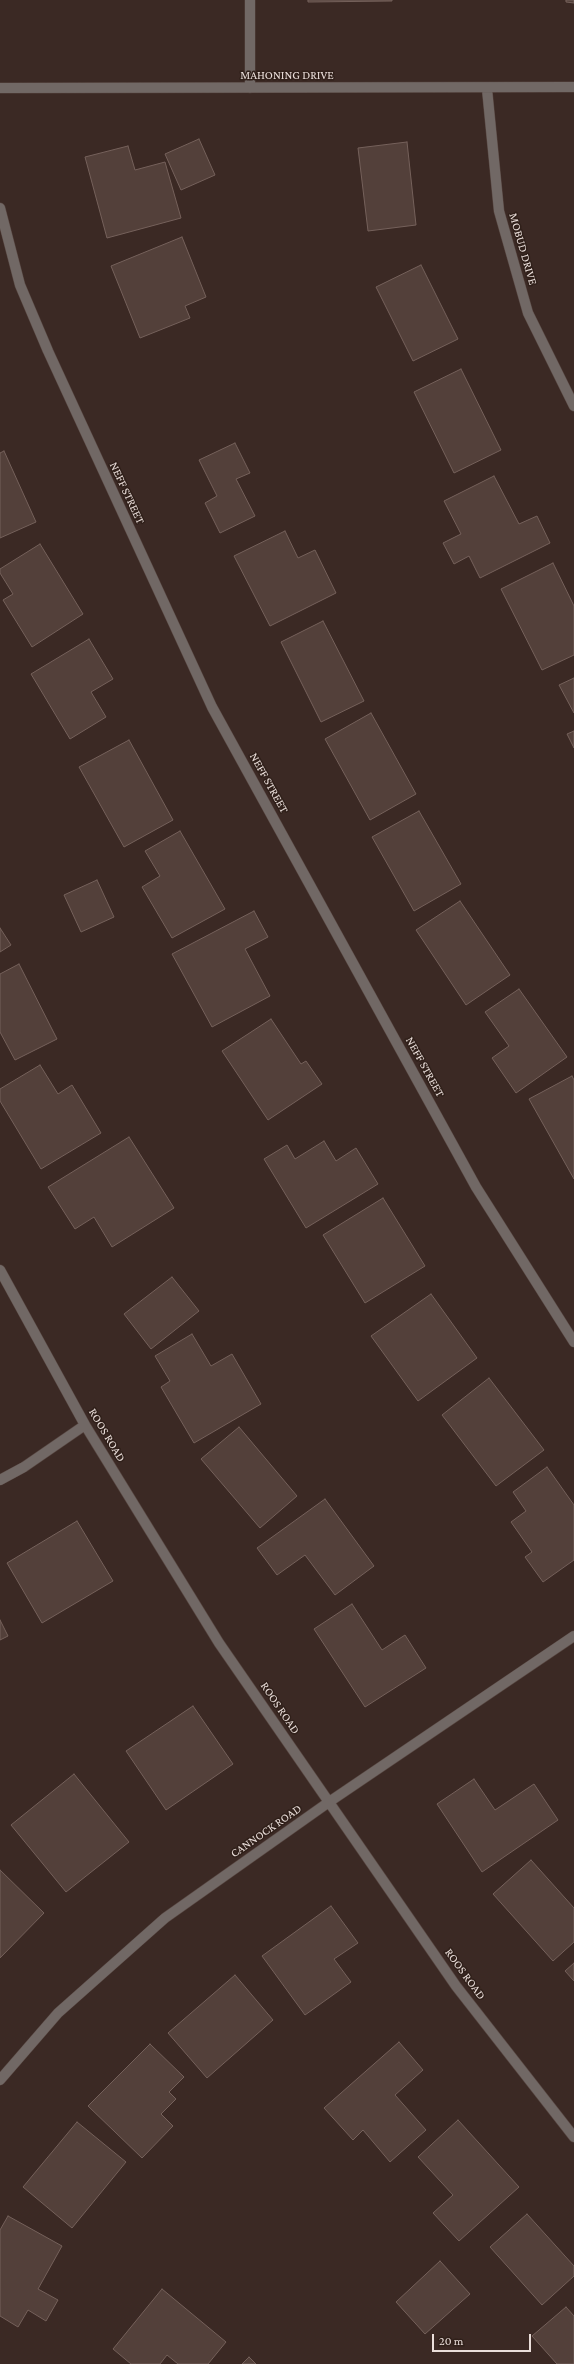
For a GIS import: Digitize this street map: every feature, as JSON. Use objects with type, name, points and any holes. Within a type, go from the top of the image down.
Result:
[{"type":"street","points":[[250,0],[250,88]]},
{"type":"street","name":"MAHONING DRIVE","points":[[0,88],[487,89],[574,87]]},
{"type":"street","name":"MOBUD DRIVE","points":[[487,89],[499,211],[528,313],[574,406]]},
{"type":"street","name":"NEFF STREET","points":[[0,208],[20,285],[48,351],[212,707],[476,1187],[574,1342]]},
{"type":"street","name":"ROOS ROAD","points":[[0,1270],[85,1425],[219,1643],[456,1986],[574,2137]]},
{"type":"street","points":[[0,1480],[24,1467],[85,1425]]},
{"type":"street","name":"CANNOCK ROAD","points":[[0,2080],[58,2013],[165,1918],[329,1802],[574,1636]]},
{"type":"building","points":[[308,0],[392,0],[392,1],[308,2]]},
{"type":"building","points":[[566,0],[574,0],[574,3],[566,2]]},
{"type":"building","points":[[199,139],[215,175],[181,190],[165,154]]},
{"type":"building","points":[[407,142],[416,225],[368,231],[358,148]]},
{"type":"building","points":[[128,146],[135,170],[165,162],[181,218],[107,238],[85,157]]},
{"type":"building","points":[[182,237],[206,297],[185,306],[190,318],[140,338],[111,266]]},
{"type":"building","points":[[421,265],[458,339],[413,361],[376,287]]},
{"type":"building","points":[[461,369],[501,450],[454,473],[414,392]]},
{"type":"building","points":[[235,443],[250,473],[236,479],[255,516],[220,533],[205,503],[217,496],[199,460]]},
{"type":"building","points":[[4,451],[36,522],[0,538],[0,453]]},
{"type":"building","points":[[494,476],[519,524],[537,516],[550,543],[480,578],[469,556],[454,564],[443,543],[461,534],[444,501]]},
{"type":"building","points":[[285,531],[298,558],[315,550],[336,593],[270,626],[234,556]]},
{"type":"building","points":[[40,544],[83,614],[32,647],[3,600],[13,594],[0,573],[0,569]]},
{"type":"building","points":[[553,563],[574,606],[574,655],[542,670],[501,589]]},
{"type":"building","points":[[323,621],[364,701],[321,722],[281,642]]},
{"type":"building","points":[[89,639],[113,679],[91,692],[106,717],[70,739],[31,674]]},
{"type":"building","points":[[574,678],[574,713],[559,685]]},
{"type":"building","points":[[371,713],[416,794],[370,820],[325,739]]},
{"type":"building","points":[[574,731],[574,748],[567,734]]},
{"type":"building","points":[[129,740],[173,820],[124,847],[79,767]]},
{"type":"building","points":[[419,811],[461,884],[414,911],[372,837]]},
{"type":"building","points":[[180,831],[225,909],[172,938],[142,887],[160,876],[145,851]]},
{"type":"building","points":[[97,880],[114,917],[81,932],[64,895]]},
{"type":"building","points":[[460,901],[510,975],[466,1005],[416,930]]},
{"type":"building","points":[[254,911],[268,937],[245,949],[270,996],[212,1027],[172,954]]},
{"type":"building","points":[[0,928],[11,945],[0,952]]},
{"type":"building","points":[[19,964],[57,1039],[15,1060],[0,1032],[0,974]]},
{"type":"building","points":[[519,989],[567,1057],[516,1093],[492,1058],[509,1046],[485,1012]]},
{"type":"building","points":[[271,1019],[301,1064],[306,1061],[322,1084],[268,1120],[222,1051]]},
{"type":"building","points":[[40,1065],[58,1094],[72,1085],[101,1133],[41,1169],[0,1101],[0,1089]]},
{"type":"building","points":[[572,1076],[574,1080],[574,1179],[529,1099]]},
{"type":"building","points":[[129,1137],[174,1208],[112,1247],[94,1217],[75,1229],[48,1187]]},
{"type":"building","points":[[324,1141],[336,1161],[356,1148],[378,1184],[306,1228],[264,1159],[287,1145],[295,1159]]},
{"type":"building","points":[[383,1198],[425,1266],[365,1303],[323,1235]]},
{"type":"building","points":[[172,1277],[199,1311],[151,1349],[124,1314]]},
{"type":"building","points":[[431,1294],[477,1358],[418,1401],[371,1336]]},
{"type":"building","points":[[192,1334],[211,1366],[232,1354],[261,1404],[194,1443],[161,1387],[170,1381],[155,1356]]},
{"type":"building","points":[[489,1378],[544,1450],[496,1486],[442,1415]]},
{"type":"building","points":[[239,1427],[297,1496],[260,1528],[201,1459]]},
{"type":"building","points":[[547,1467],[574,1505],[574,1560],[543,1582],[525,1557],[532,1552],[511,1522],[526,1511],[513,1492]]},
{"type":"building","points":[[325,1499],[374,1566],[335,1595],[305,1555],[277,1575],[257,1548]]},
{"type":"building","points":[[77,1521],[113,1581],[42,1623],[7,1563]]},
{"type":"building","points":[[352,1604],[382,1650],[405,1635],[426,1668],[365,1707],[314,1629]]},
{"type":"building","points":[[0,1620],[8,1636],[0,1640]]},
{"type":"building","points":[[193,1706],[233,1764],[166,1810],[126,1751]]},
{"type":"building","points":[[74,1774],[129,1842],[66,1892],[11,1825]]},
{"type":"building","points":[[474,1779],[495,1810],[534,1784],[558,1820],[482,1872],[437,1804]]},
{"type":"building","points":[[531,1860],[574,1908],[574,1942],[553,1961],[493,1894]]},
{"type":"building","points":[[0,1870],[44,1913],[0,1958]]},
{"type":"building","points":[[331,1906],[358,1943],[334,1959],[351,1982],[305,2015],[262,1956]]},
{"type":"building","points":[[574,1963],[574,1981],[565,1971]]},
{"type":"building","points":[[235,1975],[273,2020],[207,2078],[168,2033]]},
{"type":"building","points":[[399,2042],[423,2070],[395,2095],[426,2130],[390,2162],[363,2130],[353,2140],[324,2108]]},
{"type":"building","points":[[150,2044],[184,2077],[169,2092],[176,2099],[161,2114],[173,2126],[142,2158],[88,2106]]},
{"type":"building","points":[[458,2120],[519,2187],[459,2241],[433,2213],[453,2195],[418,2157]]},
{"type":"building","points":[[77,2122],[126,2162],[72,2228],[23,2187]]},
{"type":"building","points":[[527,2214],[574,2266],[574,2276],[542,2305],[490,2247]]},
{"type":"building","points":[[8,2216],[62,2246],[38,2289],[58,2300],[46,2321],[28,2310],[18,2327],[0,2316],[0,2230]]},
{"type":"building","points":[[440,2261],[470,2294],[425,2334],[396,2302]]},
{"type":"building","points":[[162,2289],[226,2342],[208,2364],[178,2364],[167,2355],[160,2364],[131,2364],[113,2349]]},
{"type":"building","points":[[566,2307],[574,2316],[574,2364],[557,2364],[532,2336]]},
{"type":"building","points":[[249,2357],[256,2364],[242,2364]]}]
